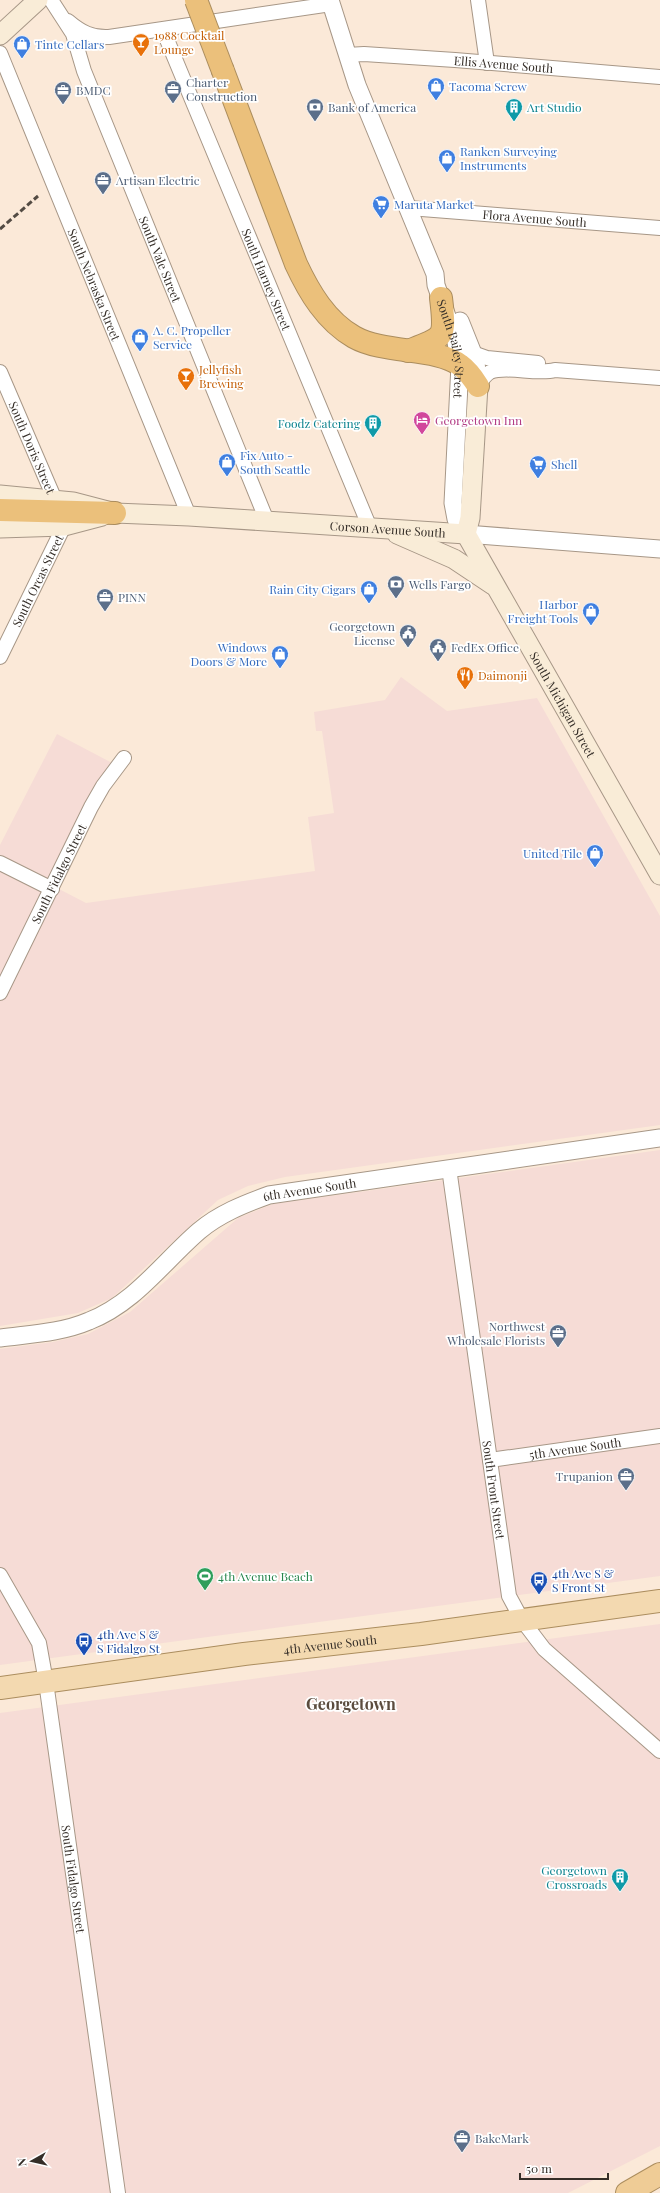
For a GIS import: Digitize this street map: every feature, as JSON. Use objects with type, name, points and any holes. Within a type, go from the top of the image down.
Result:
[{"type":"highway","points":[[196,0],[296,264],[314,297],[333,321],[355,337],[378,345],[407,351],[447,358],[467,359],[478,386]]},
{"type":"highway","points":[[407,351],[430,344],[440,336],[444,324],[441,298]]},
{"type":"highway","points":[[3,511],[115,513]]},
{"type":"highway","points":[[628,2193],[660,2174]]},
{"type":"main road","points":[[0,35],[38,0]]},
{"type":"main road","name":"South Bailey Street","points":[[466,534],[470,518],[478,386]]},
{"type":"main road","name":"Corson Avenue South","points":[[3,511],[55,500],[73,502],[115,513],[189,516],[466,534]]},
{"type":"main road","name":"Corson Avenue South","points":[[3,511],[64,526],[115,513]]},
{"type":"main road","points":[[377,528],[454,559],[496,587]]},
{"type":"main road","name":"South Michigan Street","points":[[466,534],[660,875]]},
{"type":"main road","name":"4th Avenue South","points":[[0,1688],[239,1655],[422,1634],[660,1601]]},
{"type":"street","name":"South Vale Street","points":[[51,0],[65,18],[73,34],[84,71],[267,521]]},
{"type":"street","points":[[478,0],[487,63]]},
{"type":"street","points":[[65,18],[80,32],[99,38],[163,30],[331,2]]},
{"type":"street","name":"South Bailey Street","points":[[331,2],[347,55],[367,111],[409,208],[435,274],[436,285],[453,330],[467,359]]},
{"type":"street","name":"South Harney Street","points":[[163,30],[377,528]]},
{"type":"street","name":"South Nebraska Street","points":[[0,53],[189,516]]},
{"type":"street","name":"Ellis Avenue South","points":[[347,55],[364,54],[660,77]]},
{"type":"street","name":"Flora Avenue South","points":[[409,208],[660,228]]},
{"type":"street","name":"South Bailey Street","points":[[435,274],[443,279],[467,359],[453,503],[456,519],[466,534]]},
{"type":"street","points":[[467,359],[487,358],[547,364],[555,370]]},
{"type":"street","points":[[478,386],[491,372],[498,370],[546,372],[555,370],[660,378]]},
{"type":"street","name":"South Doris Street","points":[[0,372],[55,500]]},
{"type":"street","name":"South Orcas Street","points":[[0,657],[64,526]]},
{"type":"street","name":"Corson Avenue South","points":[[466,534],[660,549]]},
{"type":"street","name":"South Fidalgo Street","points":[[0,993],[91,807],[103,786],[124,758]]},
{"type":"street","points":[[0,863],[52,889]]},
{"type":"street","name":"6th Avenue South","points":[[0,1338],[54,1331],[90,1321],[130,1298],[199,1231],[219,1217],[245,1204],[288,1192],[660,1138]]},
{"type":"street","name":"South Front Street","points":[[448,1168],[509,1596],[522,1620],[536,1641],[552,1657],[660,1751]]},
{"type":"street","name":"5th Avenue South","points":[[490,1460],[660,1436]]},
{"type":"street","name":"South Fidalgo Street","points":[[0,1575],[39,1642],[46,1682],[118,2193]]},
{"type":"shaded area","points":[[401,677],[447,711],[537,698],[660,916],[660,1125],[285,1177],[248,1186],[218,1200],[112,1298],[78,1313],[0,1326],[0,845],[57,734],[116,765],[59,889],[86,903],[315,871],[308,817],[334,813],[322,731],[316,731],[314,712],[385,700]]},
{"type":"shaded area","points":[[660,1150],[660,1576],[0,1665],[0,1349],[53,1342],[88,1334],[130,1312],[238,1218],[273,1204]]},
{"type":"shaded area","points":[[660,1624],[660,2146],[568,2193],[0,2193],[0,1713]]},
{"type":"railway","points":[[0,229],[38,196]]},
{"type":"place","name":"1988 Cocktail Lounge","points":[[141,57]]},
{"type":"place","name":"Tinte Cellars","points":[[22,59]]},
{"type":"place","name":"Tacoma Screw","points":[[436,101]]},
{"type":"place","name":"Charter Construction","points":[[173,104]]},
{"type":"place","name":"BMDC","points":[[63,105]]},
{"type":"place","name":"Bank of America","points":[[315,122]]},
{"type":"place","name":"Art Studio","points":[[514,122]]},
{"type":"place","name":"Ranken Surveying Instruments","points":[[447,173]]},
{"type":"place","name":"Artisan Electric","points":[[103,195]]},
{"type":"place","name":"Maruta Market","points":[[381,219]]},
{"type":"place","name":"A. C. Propeller Service","points":[[140,352]]},
{"type":"place","name":"Jellyfish Brewing","points":[[186,391]]},
{"type":"place","name":"Georgetown Inn","points":[[422,435]]},
{"type":"place","name":"Foodz Catering","points":[[373,438]]},
{"type":"place","name":"Fix Auto - South Seattle","points":[[227,477]]},
{"type":"place","name":"Shell","points":[[538,479]]},
{"type":"place","name":"Wells Fargo","points":[[396,599]]},
{"type":"place","name":"Rain City Cigars","points":[[369,604]]},
{"type":"place","name":"PINN","points":[[105,612]]},
{"type":"place","name":"Harbor Freight Tools","points":[[591,626]]},
{"type":"place","name":"Georgetown License","points":[[408,648]]},
{"type":"place","name":"FedEx Office","points":[[438,662]]},
{"type":"place","name":"Windows Doors & More","points":[[280,669]]},
{"type":"place","name":"Daimonji","points":[[465,690]]},
{"type":"place","name":"United Tile","points":[[595,868]]},
{"type":"place","name":"Northwest Wholesale Florists","points":[[558,1348]]},
{"type":"place","name":"Trupanion","points":[[626,1491]]},
{"type":"place","name":"4th Avenue Beach","points":[[205,1591]]},
{"type":"place","name":"4th Ave S & S Front St","points":[[539,1595]]},
{"type":"place","name":"4th Ave S & S Fidalgo St","points":[[84,1656]]},
{"type":"place","name":"Georgetown Crossroads","points":[[620,1892]]},
{"type":"place","name":"BakeMark","points":[[462,2153]]},
{"type":"district","name":"Georgetown","points":[[351,1703]]}]
